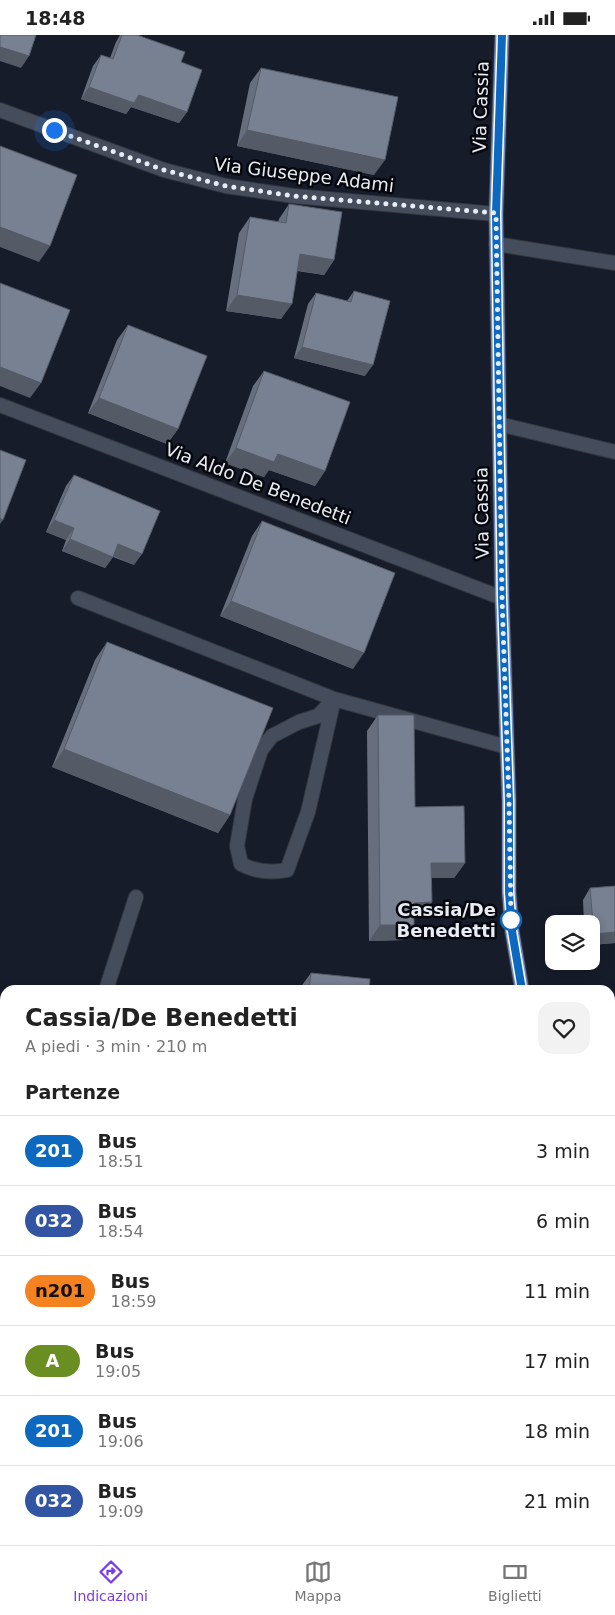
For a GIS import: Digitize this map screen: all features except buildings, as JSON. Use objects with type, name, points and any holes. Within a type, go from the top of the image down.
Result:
[{"type":"main road","name":"Via Cassia","points":[[502,35],[496,213],[502,598],[509,892],[512,931],[521,985]]},
{"type":"street","name":"Via Giuseppe Adami","points":[[0,110],[164,170],[226,186],[294,196],[496,213]]},
{"type":"street","points":[[496,243],[615,263]]},
{"type":"street","name":"Via Aldo De Benedetti","points":[[0,405],[502,598]]},
{"type":"street","points":[[499,424],[615,452]]},
{"type":"street","points":[[78,598],[334,699],[507,747]]},
{"type":"street","points":[[334,699],[308,812],[287,870],[274,873],[250,869],[241,864],[237,846],[245,799],[261,750],[272,736],[299,722],[318,715],[334,699]]},
{"type":"street","points":[[108,985],[136,897]]},
{"type":"bus line","name":"201","points":[[502,35],[496,213],[498,405],[509,801],[509,892],[512,931],[521,985]]},
{"type":"place","name":"Cassia/De Benedetti","points":[[511,920]]},
{"type":"route","points":[[54,130],[164,170],[226,186],[294,196],[496,213],[502,598],[511,920]]}]
